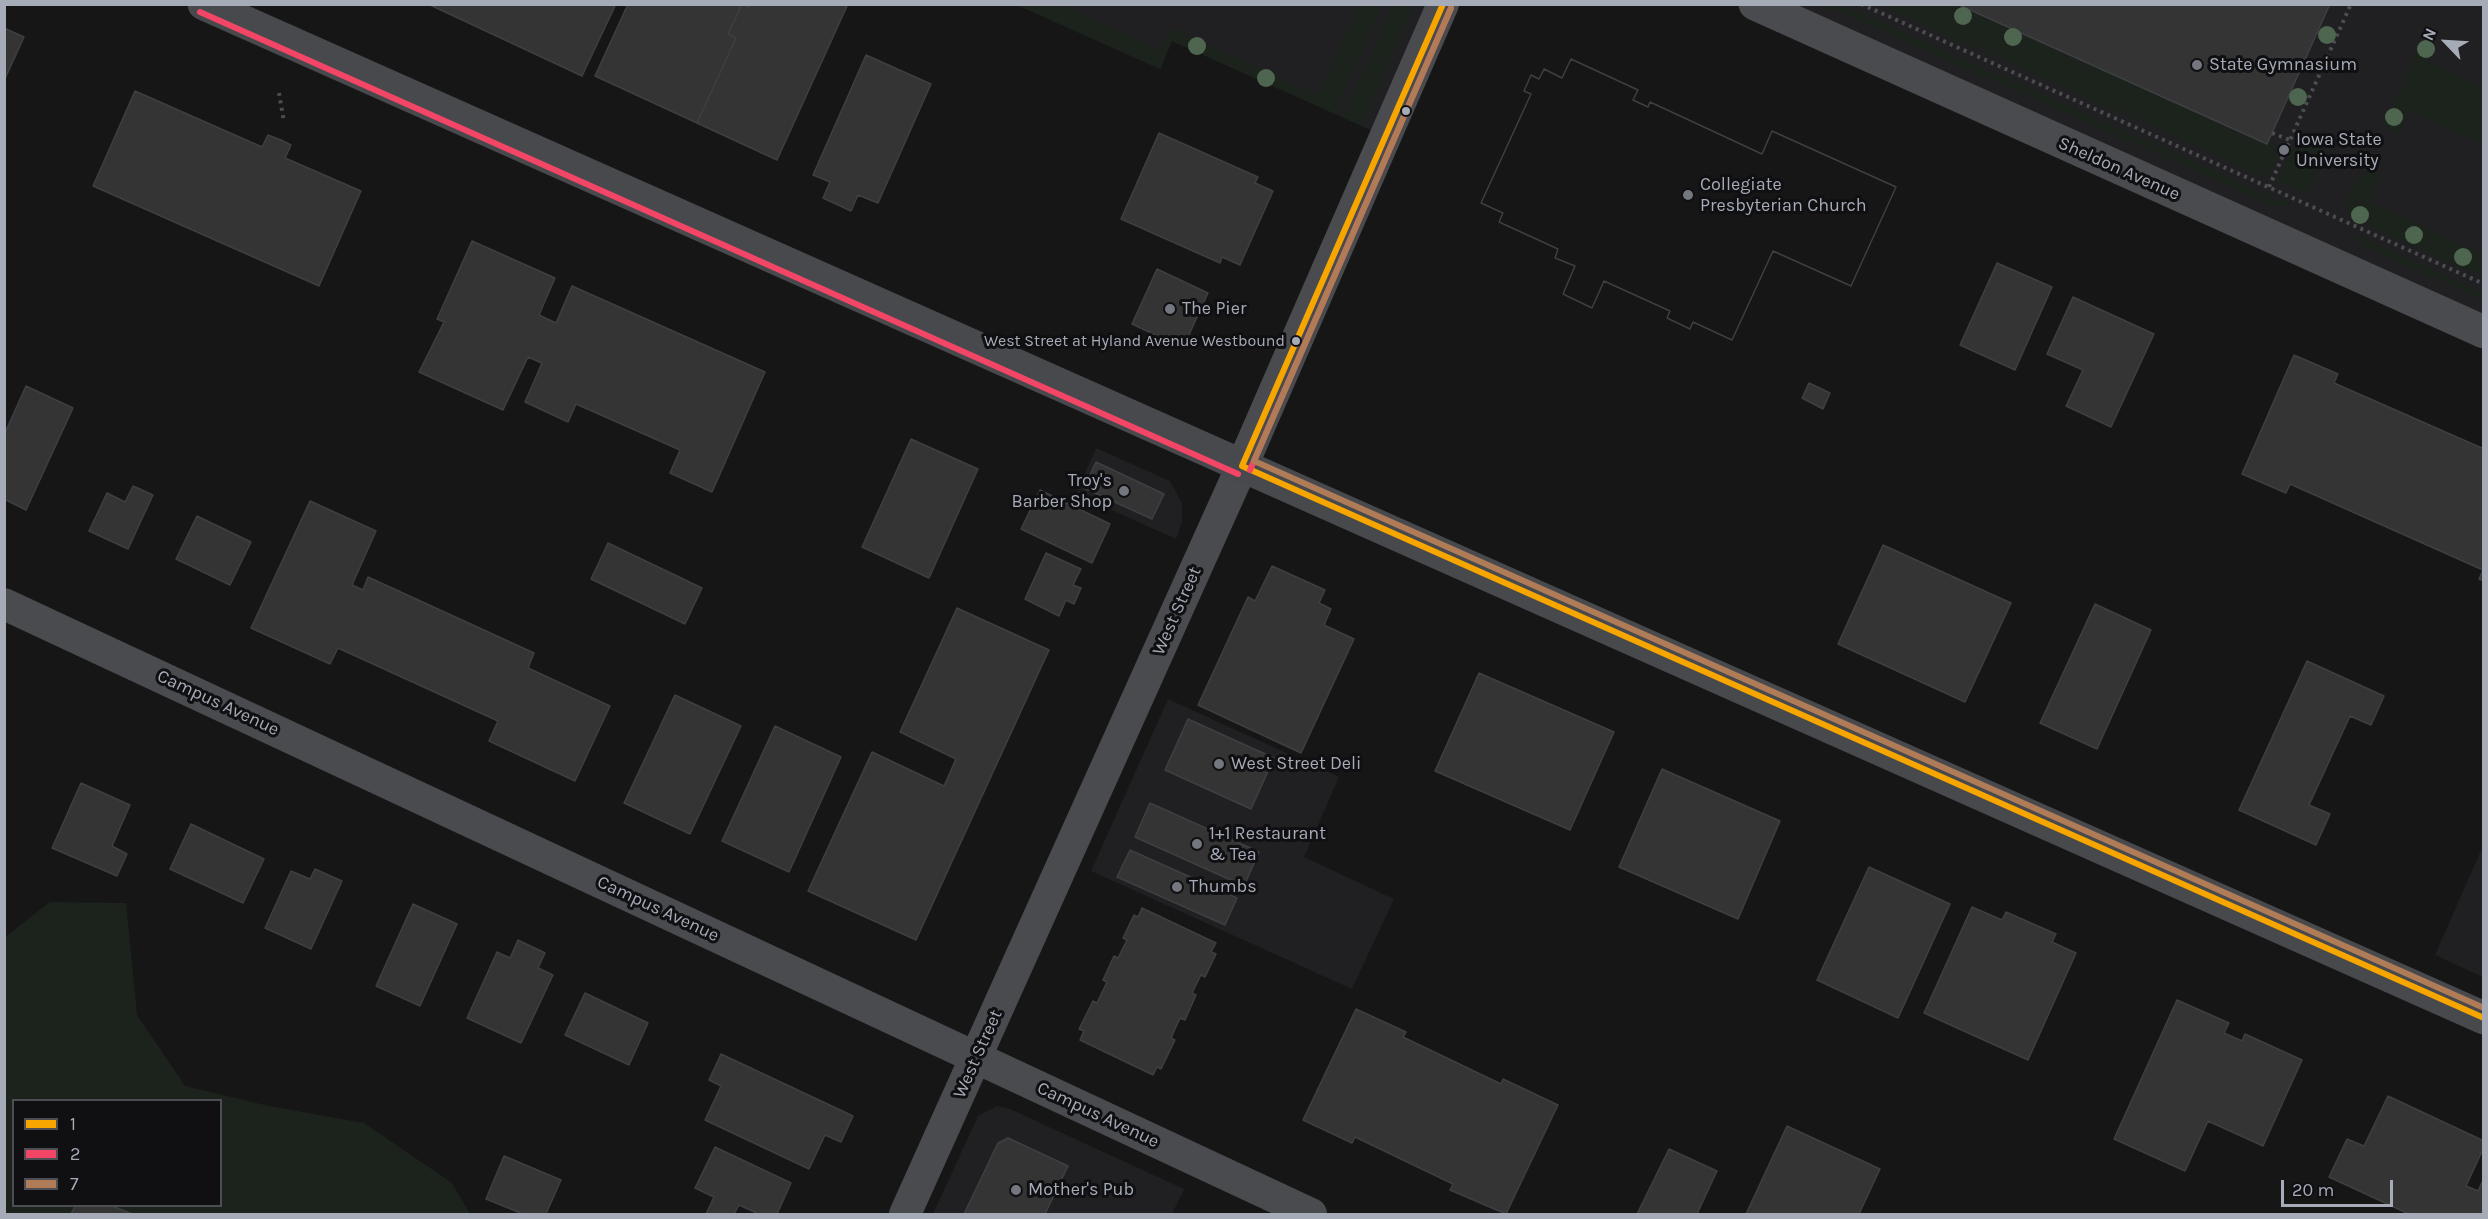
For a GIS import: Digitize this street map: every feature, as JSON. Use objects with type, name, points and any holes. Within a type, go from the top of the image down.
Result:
[{"type":"main road","points":[[204,4],[2484,1018]]},
{"type":"street","name":"West Street","points":[[905,1215],[1242,466],[1443,4]]},
{"type":"street","name":"Sheldon Avenue","points":[[1755,4],[2484,332]]},
{"type":"street","name":"Campus Avenue","points":[[4,604],[1311,1215]]},
{"type":"path","points":[[1861,4],[2484,284]]},
{"type":"path","points":[[2269,187],[2351,4]]},
{"type":"path","points":[[279,93],[284,122]]},
{"type":"path","points":[[2272,133],[2290,140]]},
{"type":"shaded area","points":[[1017,5],[1443,5],[1386,137],[1172,41],[1160,69]]},
{"type":"shaded area","points":[[1017,5],[1062,5],[1161,50],[1171,28],[1318,95],[1359,5],[1382,5],[1335,114],[1172,41],[1160,69]]},
{"type":"shaded area","points":[[1393,5],[1414,5],[1362,126],[1343,118]]},
{"type":"shaded area","name":"Iowa State University","points":[[1761,5],[2483,5],[2483,332]]},
{"type":"shaded area","points":[[1823,5],[1842,5],[2290,204],[2281,207],[2269,204]]},
{"type":"shaded area","points":[[1879,5],[1957,5],[2267,144],[2269,141],[2282,148],[2267,178]]},
{"type":"shaded area","points":[[2429,28],[2438,30],[2425,60],[2483,87],[2483,145],[2410,111],[2399,134],[2385,125]]},
{"type":"shaded area","points":[[2299,134],[2324,146],[2326,150],[2308,196],[2277,182]]},
{"type":"shaded area","points":[[2371,170],[2380,175],[2369,201],[2483,254],[2483,277],[2348,217],[2349,197],[2352,189],[2365,172]]},
{"type":"shaded area","points":[[2350,232],[2483,292],[2483,300],[2361,245]]},
{"type":"shaded area","points":[[1096,448],[1170,481],[1182,503],[1182,522],[1176,539],[1076,494]]},
{"type":"shaded area","points":[[1168,699],[1339,777],[1304,857],[1394,899],[1352,989],[1091,871]]},
{"type":"shaded area","points":[[2483,846],[2483,977],[2435,955]]},
{"type":"shaded area","points":[[50,902],[126,903],[137,1015],[185,1086],[269,1106],[364,1123],[452,1183],[470,1214],[5,1214],[5,937]]},
{"type":"shaded area","points":[[997,1106],[1010,1109],[1184,1189],[1172,1214],[933,1214],[978,1116]]},
{"type":"building","points":[[428,4],[616,4],[582,76]]},
{"type":"building","points":[[628,4],[742,4],[728,34],[736,38],[697,123],[595,76]]},
{"type":"building","points":[[742,4],[749,7],[750,4],[848,4],[777,160],[697,123],[736,38],[728,34]]},
{"type":"building","name":"State Gymnasium","points":[[1957,4],[2330,4],[2267,144]]},
{"type":"building","points":[[4,28],[24,37],[4,81]]},
{"type":"building","points":[[866,55],[931,84],[878,203],[858,195],[851,211],[823,198],[830,182],[813,175]]},
{"type":"building","name":"Collegiate Presbyterian Church","points":[[1571,59],[1638,90],[1633,100],[1648,107],[1650,102],[1762,154],[1772,131],[1896,187],[1851,286],[1773,251],[1732,340],[1693,322],[1690,329],[1667,318],[1670,311],[1604,281],[1592,308],[1563,294],[1575,266],[1555,258],[1558,249],[1499,222],[1503,213],[1481,203],[1531,94],[1524,91],[1531,75],[1539,79],[1544,69],[1562,78]]},
{"type":"building","name":"Collegiate Presbyterian Church","points":[[1571,59],[1638,90],[1633,100],[1648,107],[1650,102],[1762,154],[1772,131],[1896,187],[1851,286],[1773,251],[1732,340],[1693,322],[1690,329],[1667,318],[1670,311],[1604,281],[1592,308],[1563,294],[1575,266],[1555,258],[1558,249],[1499,222],[1503,213],[1481,203],[1531,94],[1524,91],[1531,75],[1539,79],[1544,69],[1562,78]]},
{"type":"building","points":[[135,91],[262,147],[268,135],[281,140],[291,145],[285,158],[361,191],[319,286],[93,186]]},
{"type":"building","points":[[1159,133],[1258,177],[1255,183],[1273,191],[1240,265],[1222,257],[1220,263],[1121,219]]},
{"type":"building","points":[[472,241],[555,278],[539,315],[556,323],[572,286],[765,372],[712,492],[670,473],[680,450],[576,404],[568,422],[525,402],[542,363],[528,357],[503,410],[419,372],[444,322],[437,319]]},
{"type":"building","points":[[1997,263],[2052,287],[2015,370],[1960,345]]},
{"type":"building","name":"The Pier","points":[[1157,269],[1208,293],[1183,348],[1132,324]]},
{"type":"building","points":[[2073,297],[2154,334],[2111,427],[2066,406],[2083,370],[2047,354]]},
{"type":"building","points":[[2294,355],[2338,374],[2334,383],[2484,449],[2484,581],[2479,579],[2483,570],[2290,484],[2286,493],[2242,474]]},
{"type":"building","points":[[1809,383],[1830,393],[1823,409],[1802,398]]},
{"type":"building","points":[[26,386],[73,408],[26,510],[4,499],[4,435]]},
{"type":"building","points":[[911,439],[978,469],[929,578],[862,547]]},
{"type":"building","name":"Troy's Barber Shop","points":[[1096,462],[1164,494],[1152,519],[1084,488]]},
{"type":"building","points":[[133,486],[153,495],[128,549],[89,531],[107,493],[125,502]]},
{"type":"building","points":[[1040,490],[1110,524],[1092,563],[1021,529]]},
{"type":"building","points":[[310,501],[376,531],[352,585],[363,590],[368,577],[534,653],[528,668],[610,706],[575,781],[489,741],[498,721],[338,648],[330,664],[251,628]]},
{"type":"building","points":[[197,516],[251,542],[230,585],[176,559]]},
{"type":"building","points":[[608,543],[702,588],[685,624],[591,579]]},
{"type":"building","points":[[1883,545],[2011,603],[1965,702],[1838,644]]},
{"type":"building","points":[[1046,553],[1081,569],[1073,585],[1081,588],[1074,604],[1066,600],[1059,616],[1025,599]]},
{"type":"building","points":[[1272,566],[1325,590],[1319,603],[1331,609],[1324,625],[1354,639],[1301,753],[1198,705],[1248,597],[1255,601]]},
{"type":"building","points":[[2095,604],[2151,630],[2097,749],[2040,723]]},
{"type":"building","points":[[957,608],[1049,650],[916,940],[808,891],[872,752],[944,786],[956,759],[900,732]]},
{"type":"building","points":[[2307,661],[2384,696],[2371,725],[2350,716],[2309,805],[2330,814],[2316,845],[2239,810]]},
{"type":"building","points":[[1479,673],[1614,732],[1570,830],[1435,771]]},
{"type":"building","points":[[675,695],[741,726],[690,834],[624,803]]},
{"type":"building","name":"West Street Deli","points":[[1188,719],[1274,758],[1251,809],[1165,770]]},
{"type":"building","points":[[775,726],[841,757],[789,872],[722,841]]},
{"type":"building","points":[[1662,769],[1780,821],[1738,919],[1619,867]]},
{"type":"building","points":[[81,783],[130,805],[112,846],[127,854],[117,876],[52,848]]},
{"type":"building","name":"1+1 Restaurant & Tea","points":[[1150,803],[1259,852],[1244,886],[1135,837]]},
{"type":"building","points":[[191,824],[264,859],[243,903],[170,869]]},
{"type":"building","name":"Thumbs","points":[[1130,850],[1237,898],[1225,925],[1117,877]]},
{"type":"building","points":[[1869,867],[1950,904],[1898,1018],[1817,980]]},
{"type":"building","points":[[315,869],[342,881],[311,949],[265,928],[291,871],[310,879]]},
{"type":"building","points":[[413,904],[457,924],[420,1006],[376,986]]},
{"type":"building","points":[[1972,907],[2002,920],[2006,912],[2056,934],[2052,942],[2076,953],[2028,1060],[1924,1013]]},
{"type":"building","points":[[1142,908],[1216,943],[1211,952],[1216,954],[1205,977],[1201,975],[1192,993],[1196,995],[1185,1020],[1180,1018],[1171,1038],[1175,1040],[1161,1069],[1157,1067],[1153,1075],[1080,1040],[1084,1031],[1079,1029],[1093,1001],[1097,1003],[1107,982],[1103,980],[1114,956],[1118,958],[1127,940],[1123,938],[1134,915],[1138,917]]},
{"type":"building","points":[[518,940],[545,953],[538,968],[553,975],[521,1043],[467,1018],[497,952],[510,958]]},
{"type":"building","points":[[585,993],[648,1023],[629,1065],[565,1035]]},
{"type":"building","points":[[2177,1000],[2229,1023],[2224,1033],[2242,1041],[2245,1034],[2302,1060],[2263,1146],[2208,1121],[2185,1171],[2114,1139]]},
{"type":"building","points":[[1356,1009],[1406,1032],[1403,1037],[1501,1084],[1503,1079],[1558,1105],[1506,1214],[1450,1190],[1453,1184],[1355,1137],[1352,1143],[1303,1120]]},
{"type":"building","points":[[721,1054],[853,1116],[841,1142],[825,1135],[809,1169],[705,1120],[721,1086],[709,1080]]},
{"type":"building","points":[[2388,1096],[2484,1141],[2484,1147],[2466,1186],[2478,1191],[2484,1178],[2484,1214],[2409,1214],[2329,1177],[2347,1139],[2364,1146]]},
{"type":"building","points":[[1787,1126],[1880,1169],[1859,1214],[1746,1214]]},
{"type":"building","name":"Mother's Pub","points":[[1008,1138],[1068,1166],[1045,1214],[964,1214],[998,1143]]},
{"type":"building","points":[[715,1147],[791,1183],[777,1214],[759,1214],[739,1205],[734,1214],[706,1214],[714,1197],[695,1188]]},
{"type":"building","points":[[1669,1149],[1717,1171],[1697,1214],[1637,1214]]},
{"type":"building","points":[[504,1156],[561,1180],[546,1214],[523,1214],[486,1199]]},
{"type":"building","points":[[74,1207],[114,1207],[132,1214],[71,1214]]},
{"type":"transit line","name":"1","points":[[1242,466],[1443,4]]},
{"type":"transit line","name":"2","points":[[1250,470],[1451,8]]},
{"type":"transit line","name":"7","points":[[1451,8],[1254,461],[2484,1008]]},
{"type":"transit line","name":"2","points":[[200,12],[1238,474]]},
{"type":"transit line","name":"1","points":[[1242,466],[2484,1018]]},
{"type":"place","name":"State Gymnasium","points":[[2197,65]]},
{"type":"place","name":"Iowa State University","points":[[2284,150]]},
{"type":"place","name":"Collegiate Presbyterian Church","points":[[1688,195]]},
{"type":"place","name":"The Pier","points":[[1170,309]]},
{"type":"place","name":"West Street at Hyland Avenue Westbound","points":[[1296,341]]},
{"type":"place","name":"Troy's Barber Shop","points":[[1124,491]]},
{"type":"place","name":"West Street Deli","points":[[1219,764]]},
{"type":"place","name":"1+1 Restaurant & Tea","points":[[1197,844]]},
{"type":"place","name":"Thumbs","points":[[1177,887]]},
{"type":"place","name":"Mother's Pub","points":[[1016,1190]]}]
